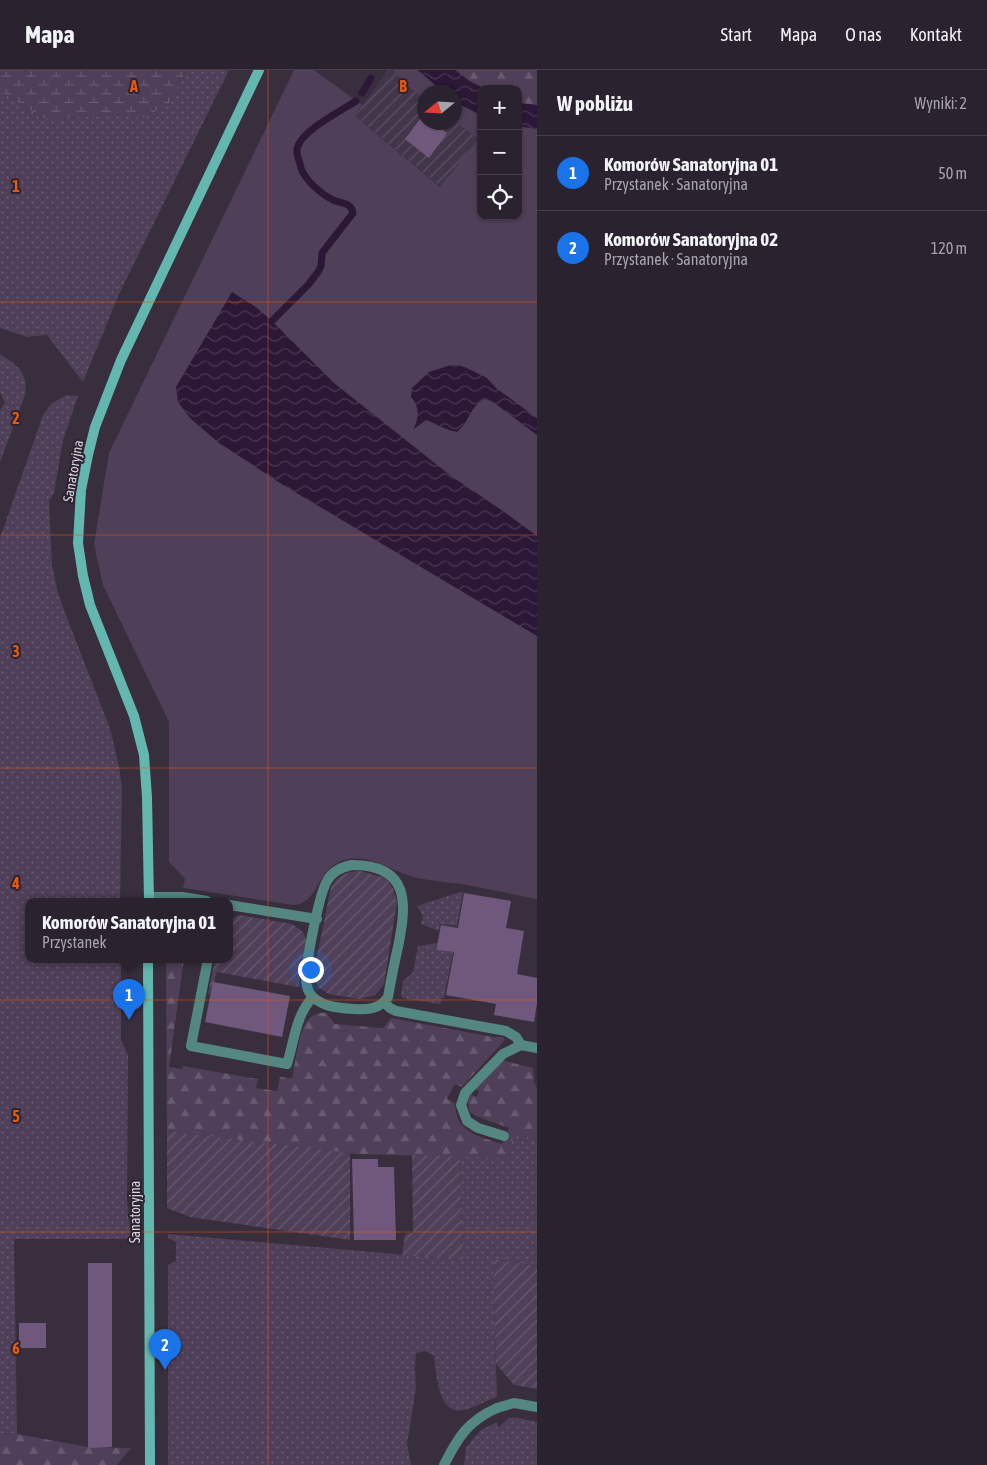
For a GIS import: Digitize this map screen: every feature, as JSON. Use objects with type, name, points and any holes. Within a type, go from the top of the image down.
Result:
[{"type":"street","name":"Sanatoryjna","points":[[149,898],[147,796],[144,755],[134,716],[90,605],[83,576],[78,543],[82,490],[88,455],[96,427],[121,360],[259,70]]},
{"type":"street","points":[[365,866],[383,871],[395,880],[402,894],[404,917],[388,997],[384,1002],[373,1008],[353,1009],[318,1002],[313,997],[307,987],[306,980],[316,919],[326,882],[339,869],[365,866]]},
{"type":"street","points":[[166,898],[188,898]]},
{"type":"street","points":[[233,906],[316,919]]},
{"type":"street","name":"Sanatoryjna","points":[[148,963],[150,1465]]},
{"type":"street","points":[[207,963],[191,1046],[287,1064],[300,1018],[313,997]]},
{"type":"street","points":[[384,1002],[396,1011],[506,1031],[516,1037],[521,1045]]},
{"type":"street","points":[[504,1136],[478,1128],[467,1121],[461,1105],[465,1093],[503,1054],[521,1045],[537,1048]]},
{"type":"street","points":[[444,1465],[464,1429],[482,1416],[497,1408],[518,1403],[537,1407]]},
{"type":"shaded area","points":[[388,70],[393,70],[403,83],[417,94],[417,130],[462,130],[462,126],[477,138],[477,140],[441,187],[355,116]]},
{"type":"green space","points":[[0,70],[186,70],[169,104],[143,118],[114,114],[46,120],[0,91]]},
{"type":"green space","points":[[186,70],[229,70],[120,292],[83,382],[47,335],[27,337],[0,328],[0,91],[46,120],[114,114],[143,118],[169,104]]},
{"type":"green space","points":[[294,70],[314,70],[362,105],[355,116],[440,187],[477,140],[477,220],[522,220],[522,127],[537,129],[537,899],[462,884],[419,878],[373,861],[357,858],[337,863],[329,869],[308,899],[293,905],[183,888],[185,879],[169,862],[169,722],[103,585],[94,544],[109,453]]},
{"type":"green space","points":[[393,70],[418,70],[435,85],[417,85],[417,94],[403,83]]},
{"type":"green space","points":[[455,70],[537,70],[537,105],[522,103],[522,85],[478,85]]},
{"type":"green space","points":[[462,106],[477,113],[477,138],[462,126]]},
{"type":"green space","points":[[0,354],[20,370],[26,387],[25,395],[0,462],[0,410],[5,403],[0,392]]},
{"type":"green space","points":[[66,395],[78,396],[63,440],[54,493],[49,500],[52,566],[58,593],[110,728],[119,767],[122,787],[120,898],[25,898],[25,963],[121,963],[121,1040],[128,1055],[127,1200],[133,1239],[14,1239],[17,1434],[0,1433],[0,538],[43,415],[51,404]]},
{"type":"green space","points":[[360,871],[386,879],[393,888],[397,902],[384,984],[375,995],[359,999],[329,994],[319,988],[313,976],[331,887],[343,875]]},
{"type":"green space","points":[[460,892],[463,893],[457,926],[440,924],[439,931],[421,924],[423,916],[417,906]]},
{"type":"green space","points":[[239,915],[292,924],[303,932],[307,942],[298,987],[217,972],[210,994],[208,994],[214,963],[233,963],[233,918]]},
{"type":"green space","points":[[437,943],[435,950],[453,952],[444,998],[442,998],[440,1004],[403,998],[401,996],[403,981],[413,972],[418,946]]},
{"type":"green space","points":[[166,963],[183,963],[169,1067],[182,1069],[183,1066],[258,1079],[256,1088],[277,1091],[280,1077],[292,1078],[300,1037],[307,1022],[316,1014],[326,1013],[335,1024],[383,1028],[391,1018],[493,1037],[503,1037],[505,1040],[462,1087],[455,1084],[447,1099],[455,1103],[459,1121],[470,1132],[502,1144],[509,1128],[470,1112],[467,1099],[470,1094],[477,1097],[479,1091],[474,1088],[501,1060],[533,1068],[534,1082],[537,1088],[537,1140],[514,1133],[508,1158],[355,1154],[167,1131]]},
{"type":"green space","points":[[167,1131],[350,1153],[350,1240],[190,1217],[167,1208]]},
{"type":"green space","points":[[514,1133],[537,1140],[537,1266],[493,1259],[497,1397],[468,1409],[458,1411],[450,1408],[444,1402],[441,1394],[434,1356],[425,1351],[416,1353],[416,1388],[407,1444],[411,1465],[168,1465],[168,1265],[176,1261],[176,1242],[168,1238],[168,1234],[463,1260],[460,1156],[508,1157]]},
{"type":"green space","points":[[412,1155],[460,1156],[463,1260],[402,1255],[405,1234],[413,1233]]},
{"type":"green space","points":[[493,1259],[537,1266],[537,1389],[514,1385],[496,1364]]},
{"type":"green space","points":[[513,1417],[537,1422],[537,1465],[464,1465],[466,1448],[481,1430],[497,1422],[498,1428],[509,1418]]},
{"type":"green space","points":[[0,1433],[17,1434],[88,1447],[131,1448],[117,1465],[0,1465]]},
{"type":"water","points":[[418,70],[455,70],[477,85],[477,113],[462,106],[462,85],[435,85]]},
{"type":"water","points":[[522,103],[537,105],[537,129],[522,127]]},
{"type":"water","points":[[232,292],[257,308],[272,321],[334,383],[451,476],[537,536],[537,636],[283,485],[219,443],[191,419],[178,402],[176,387]]},
{"type":"water","points":[[451,365],[467,368],[487,378],[496,388],[537,418],[537,435],[493,402],[484,399],[475,407],[457,432],[426,420],[413,430],[418,413],[411,397],[412,388],[429,372]]},
{"type":"building","points":[[417,123],[417,130],[443,130],[447,133],[429,158],[405,139]]},
{"type":"building","points":[[464,893],[511,901],[506,928],[524,931],[517,974],[537,978],[537,1004],[534,1022],[494,1015],[496,1004],[446,995],[454,952],[436,950],[441,925],[458,928]]},
{"type":"building","points":[[213,982],[290,996],[282,1037],[205,1022]]},
{"type":"building","points":[[352,1159],[378,1159],[378,1167],[394,1167],[396,1240],[354,1240]]},
{"type":"building","points":[[88,1263],[112,1263],[112,1447],[88,1448]]},
{"type":"building","points":[[19,1323],[46,1323],[46,1348],[19,1348]]},
{"type":"waterway","points":[[362,93],[371,78]]},
{"type":"waterway","points":[[272,321],[308,285],[318,272],[321,266],[322,253],[353,213],[348,205],[328,197],[310,182],[301,168],[297,149],[305,135],[356,101]]},
{"type":"place","name":"Komorów Sanatoryjna 01","points":[[129,1020]]},
{"type":"place","name":"Komorów Sanatoryjna 02","points":[[165,1370]]}]
